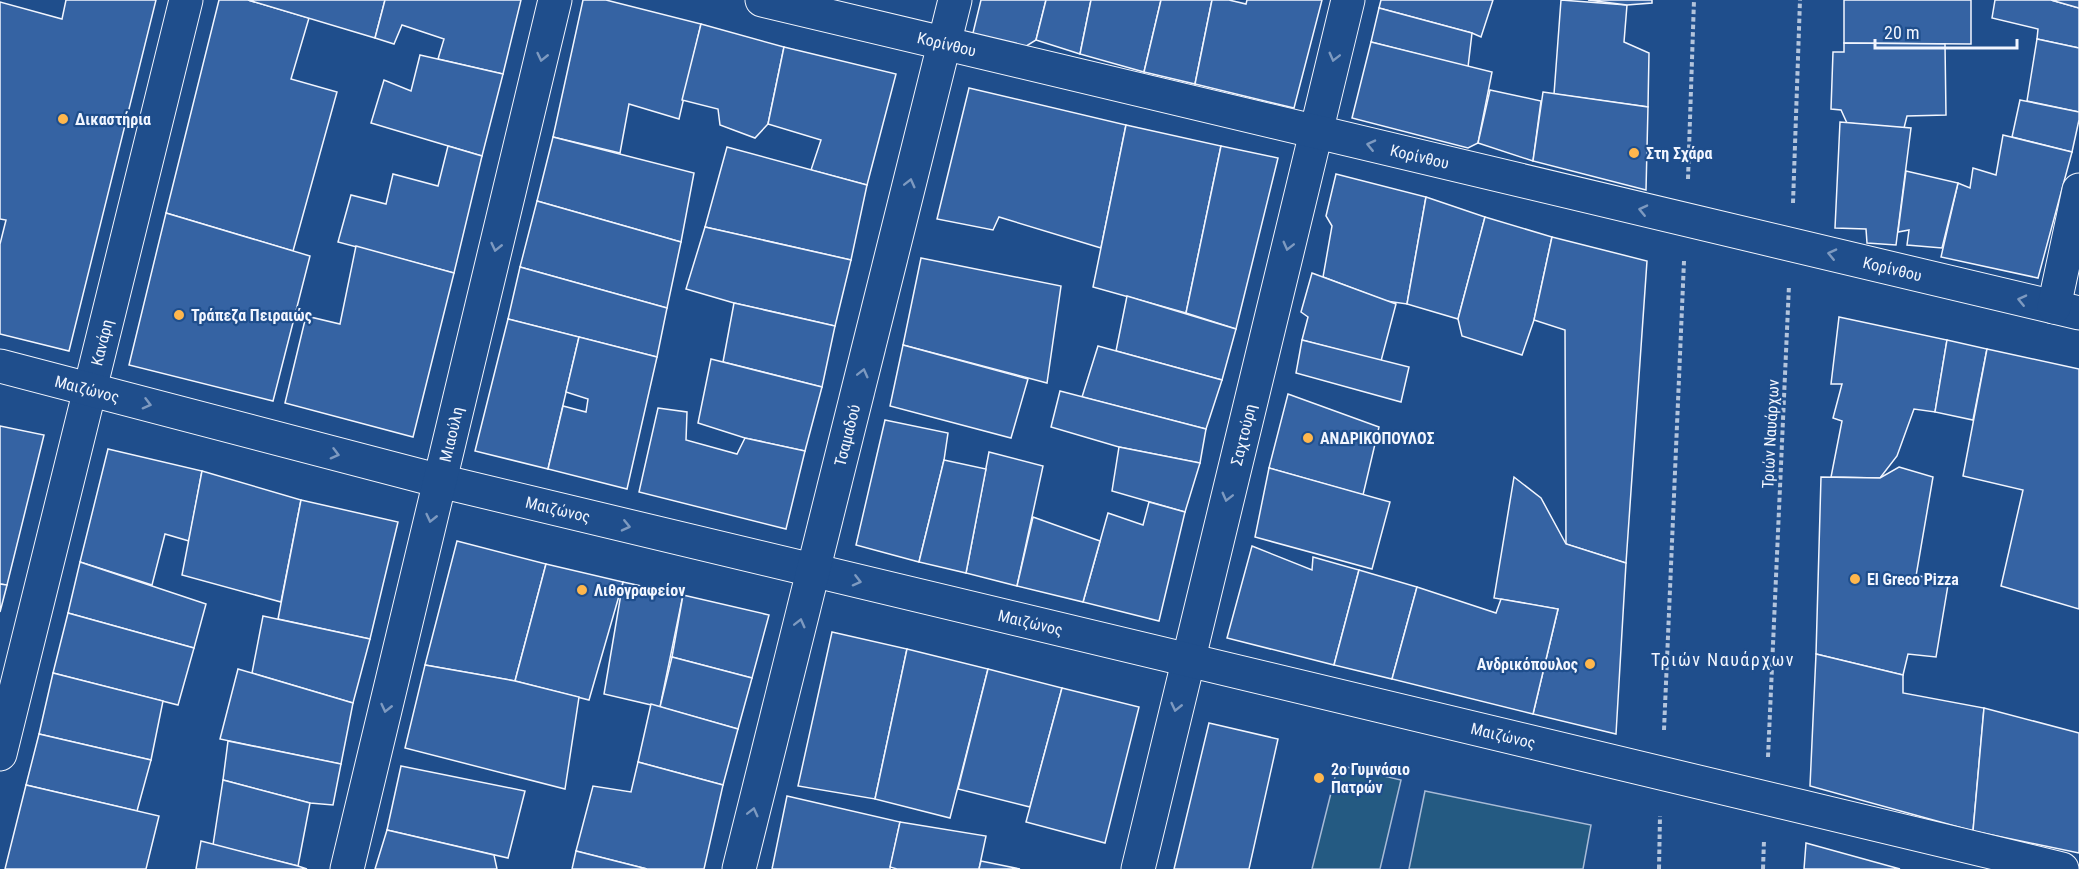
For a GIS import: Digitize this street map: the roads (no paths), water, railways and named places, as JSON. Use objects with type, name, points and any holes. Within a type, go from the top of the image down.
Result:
[{"type":"street","name":"Κανάρη","points":[[0,754],[186,0]]},
{"type":"street","name":"Μιαούλη","points":[[347,869],[555,0]]},
{"type":"street","name":"Κορίνθου","points":[[762,0],[2066,310]]},
{"type":"street","name":"Τσαμαδού","points":[[740,869],[955,0]]},
{"type":"street","name":"Σαχτούρη","points":[[1138,869],[1348,0]]},
{"type":"street","points":[[2066,310],[2079,190]]},
{"type":"street","name":"Μαιζώνος","points":[[0,366],[440,482],[2062,869]]},
{"type":"place","name":"Δικαστήρια","points":[[63,119]]},
{"type":"place","name":"Στη Σχάρα","points":[[1634,153]]},
{"type":"place","name":"Τράπεζα Πειραιώς","points":[[179,315]]},
{"type":"place","name":"ΑΝΔΡΙΚΟΠΟΥΛΟΣ","points":[[1308,438]]},
{"type":"place","name":"El Greco Pizza","points":[[1855,579]]},
{"type":"place","name":"Λιθογραφείον","points":[[582,590]]},
{"type":"place","name":"Ανδρικόπουλος","points":[[1590,664]]},
{"type":"place","name":"2ο Γυμνάσιο Πατρών","points":[[1319,778]]},
{"type":"district","name":"Τριών Ναυάρχων","points":[[1723,660]]}]
